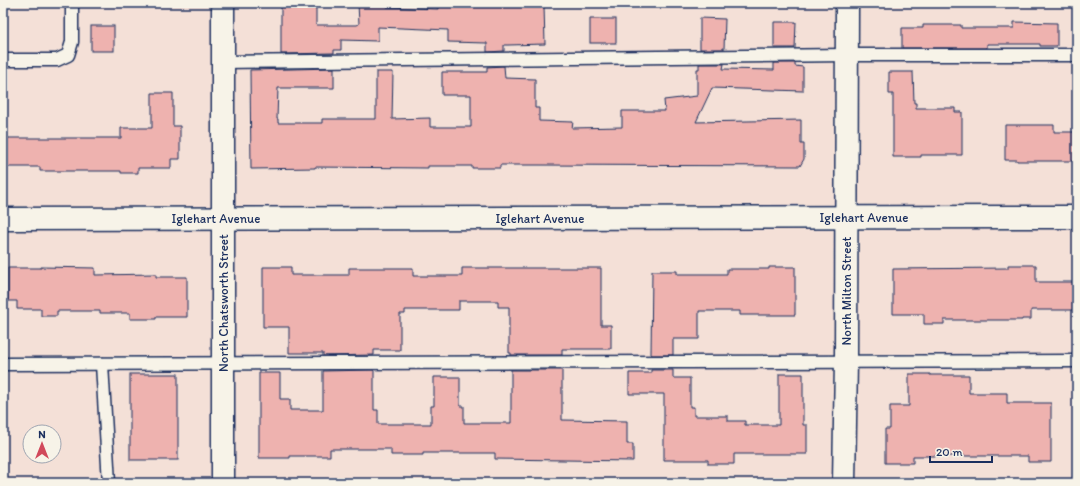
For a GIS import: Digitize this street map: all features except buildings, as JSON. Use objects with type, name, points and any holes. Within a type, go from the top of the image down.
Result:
[{"type":"street","name":"North Chatsworth Street","points":[[223,3],[223,483]]},
{"type":"street","name":"North Milton Street","points":[[844,483],[846,362],[847,3]]},
{"type":"street","name":"Iglehart Avenue","points":[[3,219],[1077,217]]},
{"type":"lane","points":[[3,60],[58,60],[68,55],[72,42],[72,3]]},
{"type":"lane","points":[[223,62],[1077,54]]},
{"type":"lane","points":[[3,364],[1077,361]]},
{"type":"lane","points":[[102,364],[109,483]]}]
